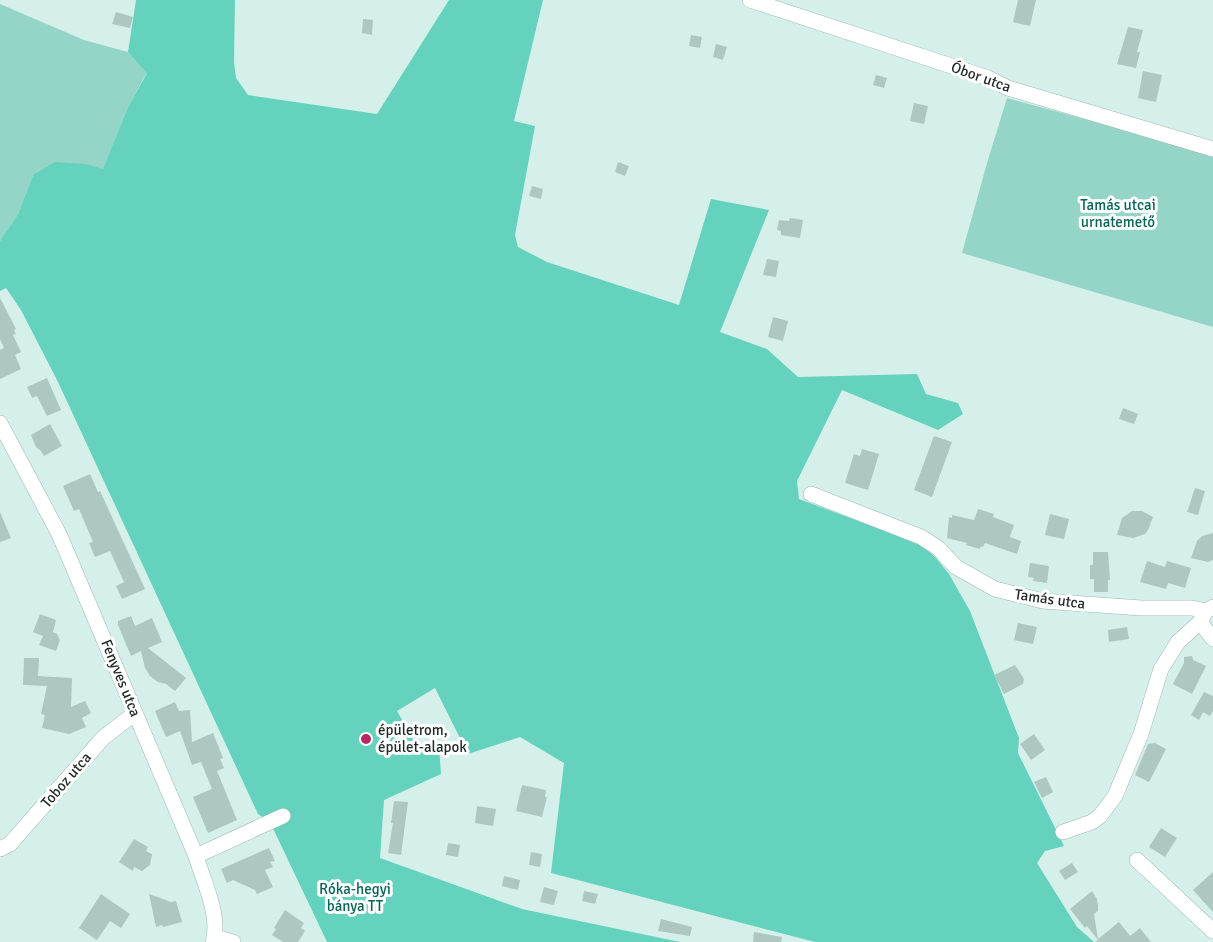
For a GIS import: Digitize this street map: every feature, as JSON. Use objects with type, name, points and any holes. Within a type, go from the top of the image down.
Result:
[{"type":"street","name":"Óbor utca","points":[[750,0],[988,78],[1008,88],[1213,149]]},
{"type":"street","name":"Fenyves utca","points":[[0,423],[59,534],[196,856],[212,910],[214,939]]},
{"type":"street","name":"Tamás utca","points":[[811,494],[921,537],[938,548],[956,567],[996,589],[1043,601],[1141,608],[1192,608],[1207,613]]},
{"type":"street","points":[[1207,613],[1213,639]]},
{"type":"street","points":[[1063,832],[1092,822],[1100,816],[1114,796],[1141,734],[1161,669],[1178,642],[1207,613]]},
{"type":"street","name":"Toboz utca","points":[[0,849],[10,844],[103,738],[135,713]]},
{"type":"street","points":[[196,856],[283,816]]},
{"type":"street","points":[[1137,860],[1213,931]]},
{"type":"street","points":[[214,939],[233,942]]},
{"type":"green space","name":"Róka-hegyi bánya TT","points":[[136,0],[235,0],[236,78],[248,95],[377,114],[449,0],[543,0],[514,121],[535,126],[515,235],[518,247],[547,262],[679,305],[711,199],[769,210],[720,332],[767,349],[798,377],[917,374],[926,394],[958,403],[963,414],[938,430],[842,390],[797,481],[799,499],[922,545],[949,574],[970,611],[1019,738],[1018,753],[1064,846],[1045,851],[1037,863],[1077,927],[1094,942],[815,942],[551,873],[564,763],[520,737],[468,754],[435,688],[397,711],[417,746],[439,747],[441,774],[384,800],[380,858],[522,909],[680,942],[327,942],[270,822],[258,814],[58,382],[21,310],[6,288],[0,291],[0,241],[18,214],[33,175],[55,162],[85,164],[103,169],[128,107],[147,73],[128,52]]},
{"type":"green space","points":[[0,4],[84,40],[128,52],[147,72],[128,107],[103,170],[33,175],[18,214],[0,241]]},
{"type":"green space","name":"Tamás utcai urnatemető","points":[[1007,98],[1213,154],[1213,327],[962,253]]},
{"type":"building","points":[[1018,0],[1036,0],[1030,26],[1013,22]]},
{"type":"building","points":[[116,12],[133,17],[130,28],[112,24]]},
{"type":"building","points":[[363,19],[373,20],[372,35],[362,33]]},
{"type":"building","points":[[1128,27],[1143,30],[1137,52],[1140,52],[1136,68],[1117,64]]},
{"type":"building","points":[[691,35],[702,37],[700,48],[689,46]]},
{"type":"building","points":[[716,44],[727,47],[723,60],[713,57]]},
{"type":"building","points":[[1143,71],[1162,75],[1156,102],[1138,98]]},
{"type":"building","points":[[876,75],[887,78],[884,88],[873,85]]},
{"type":"building","points":[[914,103],[928,106],[924,124],[910,121]]},
{"type":"building","points":[[618,162],[629,166],[625,176],[615,172]]},
{"type":"building","points":[[532,186],[543,189],[541,199],[529,196]]},
{"type":"building","points":[[790,218],[803,220],[800,238],[781,235],[781,231],[777,230],[779,220],[789,221]]},
{"type":"building","points":[[767,259],[779,261],[776,277],[763,275]]},
{"type":"building","points":[[0,298],[16,329],[14,330],[16,334],[13,335],[21,352],[15,355],[21,369],[0,379],[0,350],[4,348],[0,339]]},
{"type":"building","points":[[773,317],[788,321],[783,341],[768,337]]},
{"type":"building","points":[[47,378],[61,410],[47,416],[37,396],[32,398],[27,387]]},
{"type":"building","points":[[1123,408],[1138,414],[1134,424],[1119,419]]},
{"type":"building","points":[[50,424],[62,446],[44,456],[36,447],[31,435]]},
{"type":"building","points":[[934,436],[952,442],[932,497],[914,490]]},
{"type":"building","points":[[862,449],[879,454],[868,490],[845,483],[854,454],[860,456]]},
{"type":"building","points":[[90,474],[145,589],[122,599],[116,586],[124,582],[110,551],[95,557],[89,543],[93,542],[79,509],[74,511],[63,486]]},
{"type":"building","points":[[1195,488],[1205,491],[1198,515],[1187,512]]},
{"type":"building","points":[[978,509],[994,514],[993,517],[1014,525],[1010,537],[1021,541],[1017,554],[985,543],[980,549],[947,538],[949,517],[952,518],[952,515],[974,520]]},
{"type":"building","points":[[1132,511],[1142,511],[1153,517],[1148,530],[1145,534],[1133,538],[1117,535],[1122,518]]},
{"type":"building","points":[[0,512],[11,538],[0,542]]},
{"type":"building","points":[[1050,514],[1069,519],[1064,539],[1045,535]]},
{"type":"building","points":[[1213,533],[1213,560],[1208,562],[1191,558],[1197,541],[1202,536]]},
{"type":"building","points":[[1093,552],[1108,552],[1110,580],[1108,580],[1108,592],[1094,592],[1094,579],[1090,579]]},
{"type":"building","points":[[1147,561],[1165,567],[1167,561],[1191,568],[1185,588],[1168,583],[1166,589],[1140,582]]},
{"type":"building","points":[[1030,563],[1049,566],[1047,583],[1033,581],[1034,578],[1028,577]]},
{"type":"building","points":[[40,614],[56,620],[53,632],[60,640],[56,651],[39,645],[43,636],[33,632]]},
{"type":"building","points":[[131,616],[135,626],[152,618],[162,642],[148,648],[186,678],[175,691],[150,676],[145,668],[141,651],[131,656],[118,621]]},
{"type":"building","points":[[1018,623],[1037,627],[1033,644],[1014,640]]},
{"type":"building","points":[[1127,627],[1129,639],[1109,642],[1108,630]]},
{"type":"building","points":[[1192,656],[1193,660],[1206,666],[1192,694],[1173,684],[1184,663],[1184,657]]},
{"type":"building","points":[[24,658],[39,658],[38,676],[72,678],[71,707],[85,701],[91,713],[82,718],[86,727],[69,734],[42,728],[45,715],[41,714],[47,686],[23,685]]},
{"type":"building","points":[[1015,665],[1024,679],[1023,684],[1004,694],[994,675]]},
{"type":"building","points":[[1204,692],[1213,696],[1213,711],[1210,716],[1203,712],[1199,720],[1191,715]]},
{"type":"building","points":[[175,702],[179,711],[190,710],[192,742],[213,733],[223,758],[220,759],[224,768],[217,771],[237,820],[208,833],[193,797],[212,789],[201,762],[192,765],[180,731],[166,737],[155,711]]},
{"type":"building","points":[[1034,734],[1045,750],[1031,760],[1020,744]]},
{"type":"building","points":[[1155,743],[1166,749],[1149,782],[1135,775],[1148,744]]},
{"type":"building","points":[[1046,777],[1053,792],[1042,798],[1034,782]]},
{"type":"building","points":[[522,785],[546,790],[545,797],[547,797],[542,817],[516,811]]},
{"type":"building","points":[[394,801],[408,802],[401,855],[388,853]]},
{"type":"building","points":[[477,806],[496,809],[493,826],[475,823]]},
{"type":"building","points":[[1161,828],[1177,838],[1165,857],[1149,847]]},
{"type":"building","points":[[134,839],[148,847],[146,851],[152,854],[150,865],[142,871],[134,867],[133,871],[119,862]]},
{"type":"building","points":[[448,843],[460,845],[458,857],[446,855]]},
{"type":"building","points":[[269,848],[275,861],[270,862],[273,867],[265,870],[273,887],[257,894],[255,890],[233,880],[227,883],[221,869]]},
{"type":"building","points":[[531,852],[542,854],[540,867],[529,865]]},
{"type":"building","points":[[1072,863],[1078,872],[1065,880],[1059,871]]},
{"type":"building","points":[[1213,872],[1213,912],[1193,890]]},
{"type":"building","points":[[504,876],[520,880],[518,890],[502,886]]},
{"type":"building","points":[[544,887],[558,891],[554,905],[540,902]]},
{"type":"building","points":[[584,891],[598,894],[595,904],[582,901]]},
{"type":"building","points":[[1092,891],[1098,906],[1098,911],[1094,914],[1098,939],[1119,922],[1130,936],[1140,928],[1151,942],[1095,942],[1098,940],[1070,909]]},
{"type":"building","points":[[101,894],[130,914],[121,928],[110,921],[97,940],[79,928]]},
{"type":"building","points":[[149,894],[171,902],[176,901],[182,922],[156,927]]},
{"type":"building","points":[[285,910],[304,923],[301,928],[305,931],[298,942],[283,942],[272,935]]},
{"type":"building","points":[[661,919],[692,927],[690,936],[658,931]]},
{"type":"building","points":[[754,932],[782,937],[781,942],[753,942]]},
{"type":"place","name":"épületrom, épület-alapok","points":[[366,739]]}]
